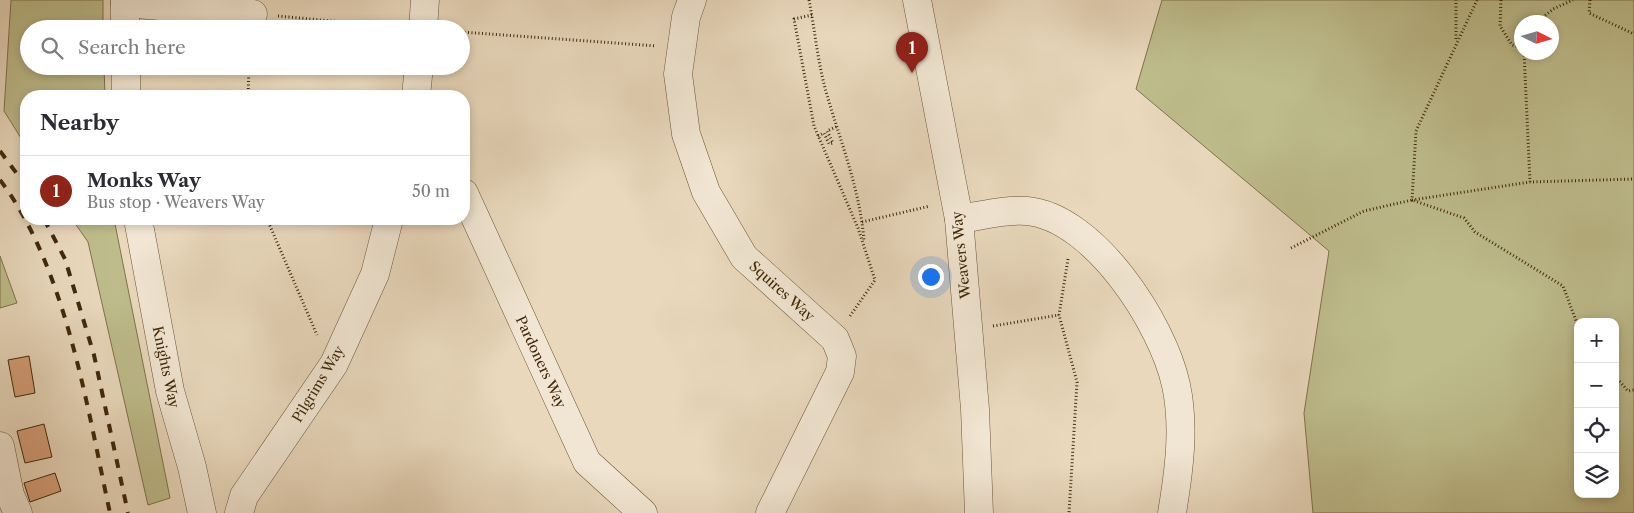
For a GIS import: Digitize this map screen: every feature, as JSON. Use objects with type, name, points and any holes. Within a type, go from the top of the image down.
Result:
[{"type":"street","points":[[415,20],[425,0]]},
{"type":"street","name":"Squires Way","points":[[692,0],[686,17],[678,74],[686,134],[706,192],[744,257],[835,339]]},
{"type":"street","name":"Weavers Way","points":[[917,0],[957,210],[975,409],[979,513]]},
{"type":"street","points":[[125,10],[252,14]]},
{"type":"street","points":[[126,75],[126,90]]},
{"type":"street","name":"Pardoners Way","points":[[470,207],[587,462],[643,513]]},
{"type":"street","points":[[957,210],[1028,211],[1055,218],[1074,228],[1111,262],[1143,308],[1164,352],[1176,384],[1181,429],[1178,477],[1172,513]]},
{"type":"street","name":"Knights Way","points":[[139,225],[170,390],[192,467],[202,513]]},
{"type":"street","name":"Pilgrims Way","points":[[239,513],[244,496],[334,364],[375,274],[387,225]]},
{"type":"street","points":[[770,513],[840,372],[842,356],[835,339]]},
{"type":"street","points":[[0,446],[10,495],[18,513]]},
{"type":"path","points":[[809,0],[827,94],[838,126],[862,222],[864,246]]},
{"type":"path","points":[[1456,0],[1456,43]]},
{"type":"path","points":[[1412,200],[1416,131],[1477,0]]},
{"type":"path","points":[[1501,0],[1500,26],[1514,46]]},
{"type":"path","points":[[1546,15],[1553,9],[1573,0]]},
{"type":"path","points":[[1590,0],[1589,13],[1634,34]]},
{"type":"path","points":[[252,14],[320,20]]},
{"type":"path","points":[[812,15],[794,19],[814,126],[864,246],[875,280],[835,339]]},
{"type":"path","points":[[470,33],[681,48]]},
{"type":"path","points":[[1524,60],[1530,182]]},
{"type":"path","points":[[248,90],[249,75]]},
{"type":"path","points":[[818,136],[824,133],[829,144],[833,143],[827,131],[838,126]]},
{"type":"path","points":[[1291,248],[1364,211],[1412,200],[1530,182],[1634,179]]},
{"type":"path","points":[[1412,200],[1464,218],[1476,232],[1563,286],[1575,318]]},
{"type":"path","points":[[862,222],[957,210]]},
{"type":"path","points":[[270,225],[321,342],[334,364]]},
{"type":"path","points":[[1070,513],[1077,382],[1059,314],[1074,228]]},
{"type":"path","points":[[968,330],[1059,314]]},
{"type":"path","points":[[1619,381],[1628,391],[1634,390]]},
{"type":"shaded area","points":[[11,0],[103,0],[103,20],[20,20],[20,75],[104,75],[105,90],[20,90],[20,136],[4,111]]},
{"type":"shaded area","points":[[1162,0],[1634,0],[1634,513],[1313,513],[1304,413],[1329,251],[1136,89]]},
{"type":"shaded area","points":[[76,225],[115,225],[170,498],[148,505],[88,242]]},
{"type":"shaded area","points":[[0,256],[17,303],[0,308]]},
{"type":"building","points":[[29,356],[35,393],[15,397],[8,360]]},
{"type":"building","points":[[44,424],[52,457],[25,463],[17,431]]},
{"type":"building","points":[[55,473],[61,491],[30,502],[24,483]]},
{"type":"railway","points":[[0,151],[20,178]]},
{"type":"railway","points":[[0,180],[20,210]]},
{"type":"railway","points":[[28,225],[42,254],[58,296],[71,339],[110,513]]},
{"type":"railway","points":[[47,225],[65,259],[94,355],[128,513]]},
{"type":"place","name":"Monks Way","points":[[912,73]]}]
